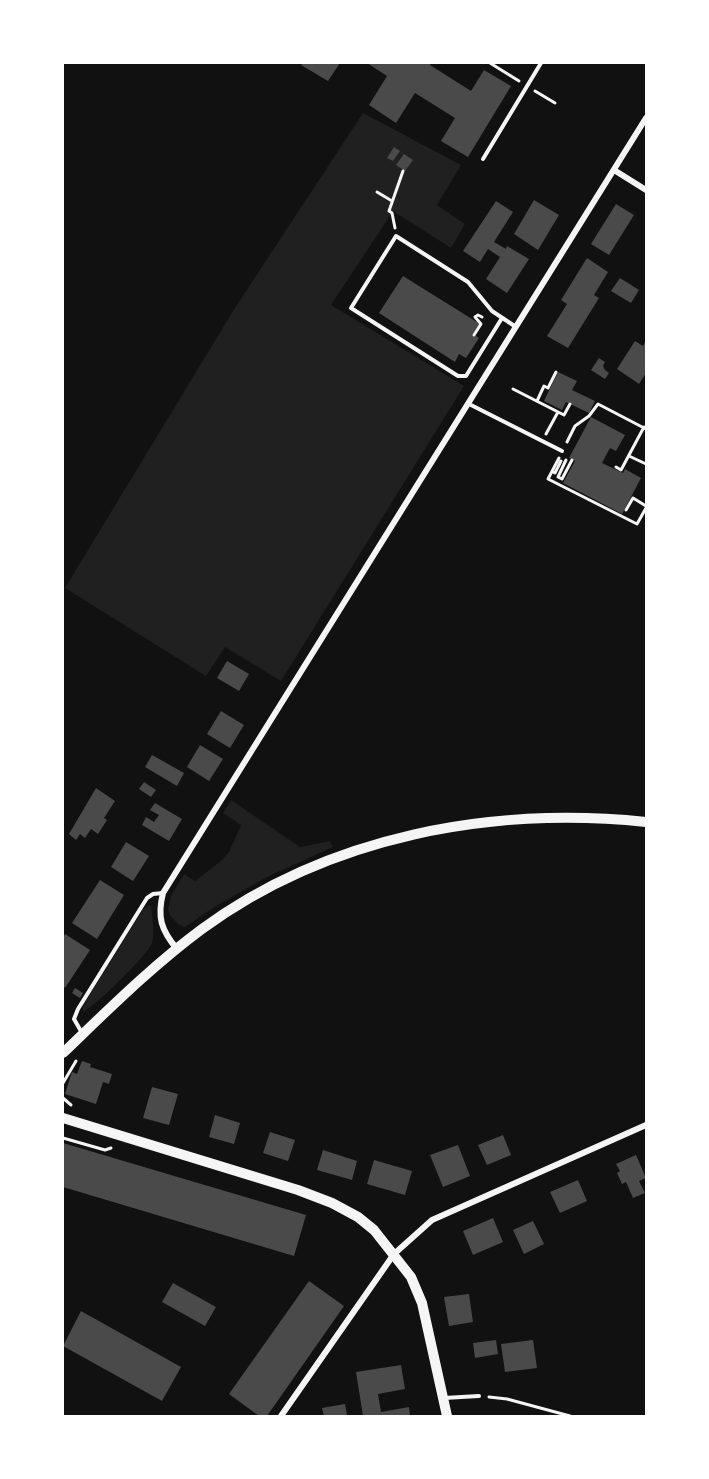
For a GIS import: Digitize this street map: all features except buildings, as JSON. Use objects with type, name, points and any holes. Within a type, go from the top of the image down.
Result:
[{"type":"main road","points":[[63,1053],[139,980],[235,907],[281,881],[333,858],[395,838],[455,826],[514,820],[610,818],[646,822]]},
{"type":"main road","points":[[63,1118],[252,1175],[332,1203],[358,1217],[374,1230],[411,1277],[422,1303],[447,1416]]},
{"type":"street","points":[[177,949],[166,936],[161,921],[159,907],[163,893],[646,118]]},
{"type":"street","points":[[614,170],[646,190]]},
{"type":"street","points":[[281,1416],[394,1254],[432,1220],[646,1125]]},
{"type":"lane","points":[[483,159],[541,63]]},
{"type":"lane","points":[[502,318],[466,376],[458,376],[351,308],[396,236],[468,282],[492,311],[516,327]]},
{"type":"lane","points":[[469,404],[562,451]]},
{"type":"lane","points":[[83,1034],[74,1019],[78,1008],[147,898],[153,894],[163,893]]},
{"type":"lane","points":[[443,1399],[478,1396]]},
{"type":"path","points":[[396,236],[393,213],[389,211],[403,171]]},
{"type":"path","points":[[377,192],[392,201]]},
{"type":"path","points":[[474,335],[481,324],[476,315],[497,326]]},
{"type":"path","points":[[537,401],[544,386],[548,388],[556,372]]},
{"type":"path","points":[[513,389],[564,415],[570,404]]},
{"type":"path","points":[[616,467],[621,470],[645,428],[598,404],[589,416],[575,426],[548,479],[637,524],[646,507],[633,498],[626,510]]},
{"type":"path","points":[[542,441],[558,412]]},
{"type":"path","points":[[629,456],[646,464]]},
{"type":"path","points":[[552,471],[555,472],[563,458],[567,460],[558,477],[562,479],[572,460]]},
{"type":"path","points":[[63,1083],[69,1067],[81,1055]]},
{"type":"path","points":[[66,1137],[105,1150]]},
{"type":"path","points":[[478,1396],[507,1399],[570,1416]]},
{"type":"shaded area","points":[[363,113],[461,165],[437,205],[465,224],[451,248],[393,211],[331,305],[464,386],[281,681],[225,647],[206,676],[65,588],[233,311]]},
{"type":"shaded area","points":[[231,800],[300,847],[330,841],[333,847],[269,876],[214,907],[185,927],[178,924],[170,915],[168,909],[171,896],[184,874],[195,881],[229,852],[241,825],[223,813]]},
{"type":"shaded area","points":[[149,905],[153,924],[152,943],[120,980],[83,1012],[83,1006],[144,908]]}]
